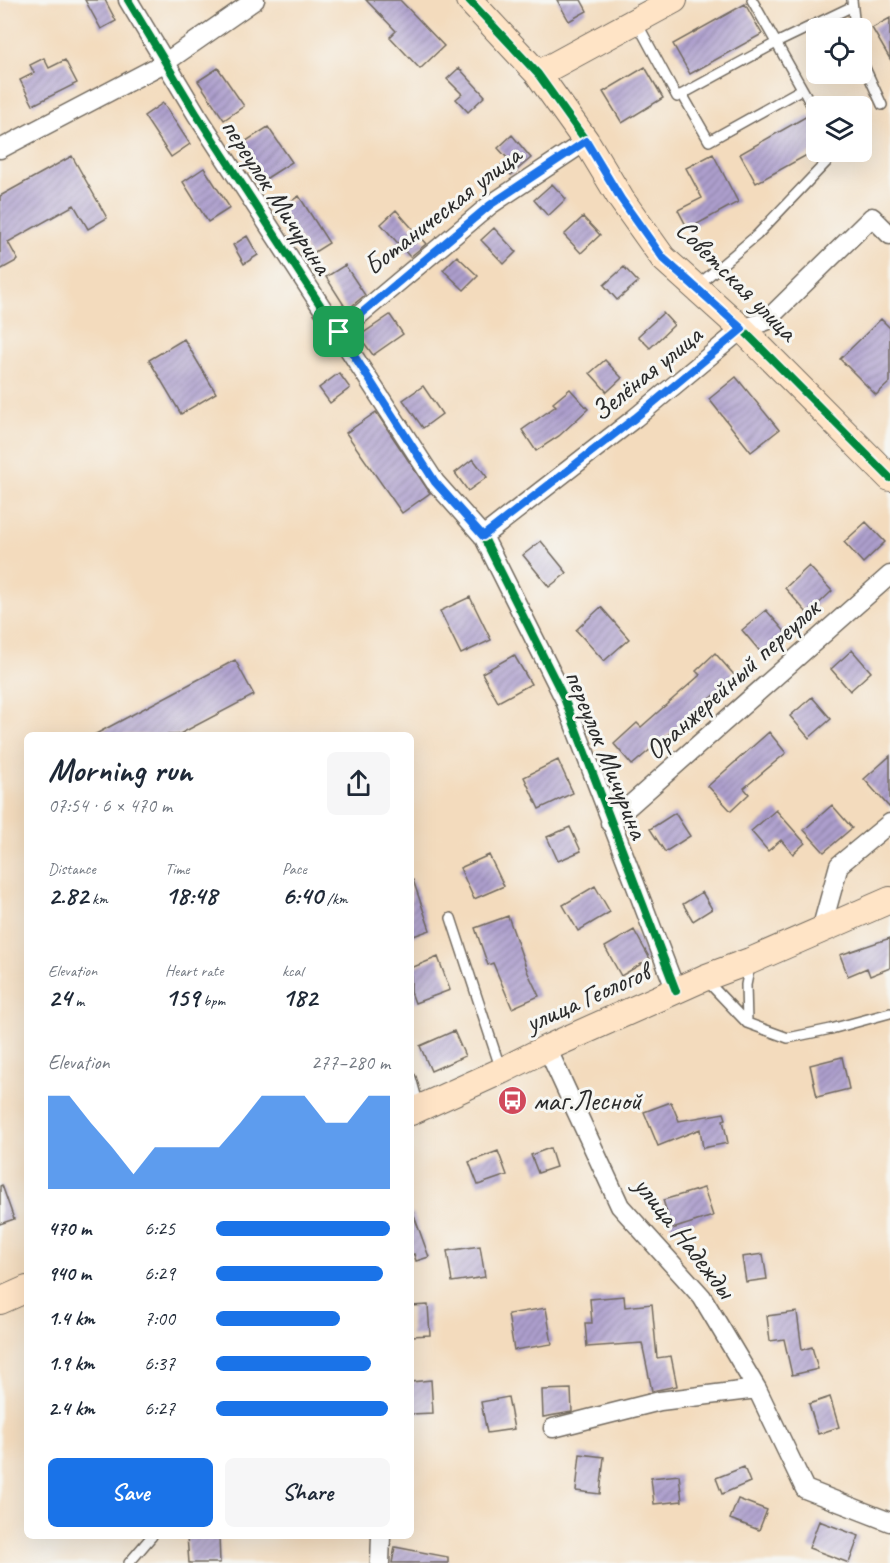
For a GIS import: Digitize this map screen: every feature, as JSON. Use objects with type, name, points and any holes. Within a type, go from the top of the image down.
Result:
[{"type":"street","name":"переулок Мичурина","points":[[128,0],[196,115],[435,482],[483,536],[564,698],[676,991]]},
{"type":"street","points":[[0,149],[166,62],[255,0]]},
{"type":"street","name":"Советская улица","points":[[468,0],[538,74],[586,141],[621,199],[663,258],[742,329],[888,473]]},
{"type":"street","points":[[538,74],[674,0]]},
{"type":"street","name":"Ботаническая улица","points":[[339,332],[490,205],[586,141]]},
{"type":"street","name":"Зелёная улица","points":[[483,536],[635,418],[742,329],[766,321],[872,217],[890,235]]},
{"type":"street","name":"Оранжерейный переулок","points":[[610,823],[890,575]]},
{"type":"street","points":[[821,930],[839,865],[890,823]]},
{"type":"street","name":"улица Геологов","points":[[415,1110],[704,978],[750,961],[890,900]]},
{"type":"street","name":"улица Надежды","points":[[547,1048],[620,1206],[702,1297],[757,1389],[805,1489],[890,1522]]},
{"type":"street","points":[[0,1301],[24,1290]]},
{"type":"street","points":[[553,1428],[660,1401],[757,1389]]},
{"type":"street","points":[[380,1563],[381,1539]]},
{"type":"lane","points":[[752,0],[806,96]]},
{"type":"lane","points":[[635,21],[677,97],[851,3],[853,18]]},
{"type":"lane","points":[[872,83],[882,105]]},
{"type":"lane","points":[[682,94],[709,141],[802,89]]},
{"type":"lane","points":[[696,287],[757,235],[826,162]]},
{"type":"lane","points":[[451,918],[501,1071]]},
{"type":"lane","points":[[747,1023],[746,986],[750,961]]},
{"type":"lane","points":[[704,978],[747,1023],[788,1038],[890,1013]]},
{"type":"lane","points":[[129,1563],[149,1539]]},
{"type":"building","points":[[85,0],[105,0],[116,21],[101,29]]},
{"type":"building","points":[[366,0],[400,0],[444,46],[420,69],[390,37],[396,31]]},
{"type":"building","points":[[557,0],[581,0],[587,11],[569,21]]},
{"type":"building","points":[[745,4],[762,34],[690,74],[673,44]]},
{"type":"building","points":[[890,18],[890,59],[872,28]]},
{"type":"building","points":[[44,58],[49,68],[65,60],[77,83],[33,105],[20,80],[34,73],[30,65]]},
{"type":"building","points":[[645,67],[663,98],[622,123],[603,92]]},
{"type":"building","points":[[218,68],[244,106],[224,120],[198,81]]},
{"type":"building","points":[[459,68],[485,96],[468,112],[456,99],[462,94],[447,79]]},
{"type":"building","points":[[163,103],[190,144],[171,157],[144,116]]},
{"type":"building","points":[[806,117],[806,156],[756,183],[740,154]]},
{"type":"building","points":[[268,127],[292,162],[264,180],[240,145]]},
{"type":"building","points":[[512,135],[531,158],[511,175],[501,165],[508,159],[498,148]]},
{"type":"building","points":[[713,154],[738,202],[688,229],[678,210],[702,198],[686,168]]},
{"type":"building","points":[[72,156],[107,218],[88,229],[74,205],[8,242],[18,260],[0,270],[0,196]]},
{"type":"building","points":[[204,168],[230,208],[208,222],[183,182]]},
{"type":"building","points":[[552,184],[566,199],[548,216],[534,200]]},
{"type":"building","points":[[299,196],[329,243],[310,255],[280,208]]},
{"type":"building","points":[[396,210],[426,244],[410,257],[381,224]]},
{"type":"building","points":[[583,217],[600,235],[581,253],[564,235]]},
{"type":"building","points":[[494,228],[516,252],[504,264],[481,240]]},
{"type":"building","points":[[247,236],[258,255],[244,264],[233,245]]},
{"type":"building","points":[[457,256],[478,276],[464,290],[443,270]]},
{"type":"building","points":[[345,265],[365,295],[347,310],[326,277]]},
{"type":"building","points":[[624,267],[638,282],[617,300],[604,285]]},
{"type":"building","points":[[663,313],[674,325],[650,348],[638,336]]},
{"type":"building","points":[[390,315],[403,334],[373,355],[359,336]]},
{"type":"building","points":[[881,319],[890,328],[890,382],[876,395],[840,359]]},
{"type":"building","points":[[184,339],[216,393],[181,414],[149,360]]},
{"type":"building","points":[[605,360],[622,378],[607,392],[590,373]]},
{"type":"building","points":[[339,373],[350,388],[330,403],[319,388]]},
{"type":"building","points":[[736,377],[779,430],[751,452],[709,399]]},
{"type":"building","points":[[423,386],[442,414],[423,428],[403,400]]},
{"type":"building","points":[[570,389],[588,409],[559,436],[536,451],[522,430],[556,406],[553,403]]},
{"type":"building","points":[[376,412],[430,493],[402,513],[346,433]]},
{"type":"building","points":[[473,459],[487,477],[468,491],[455,473]]},
{"type":"building","points":[[866,522],[885,542],[863,563],[844,542]]},
{"type":"building","points":[[541,541],[567,573],[549,587],[523,555]]},
{"type":"building","points":[[809,566],[832,591],[808,614],[785,588]]},
{"type":"building","points":[[470,597],[491,640],[461,654],[440,611]]},
{"type":"building","points":[[601,607],[629,639],[604,661],[576,630]]},
{"type":"building","points":[[766,610],[787,634],[763,655],[742,630]]},
{"type":"building","points":[[852,650],[871,672],[850,691],[831,669]]},
{"type":"building","points":[[715,653],[736,677],[632,765],[614,744],[637,723],[641,727],[700,675],[696,671]]},
{"type":"building","points":[[514,655],[531,684],[498,702],[482,673]]},
{"type":"building","points":[[235,660],[254,695],[184,732],[100,732]]},
{"type":"building","points":[[812,697],[831,719],[809,738],[790,716]]},
{"type":"building","points":[[769,732],[786,753],[744,788],[749,794],[731,811],[708,786]]},
{"type":"building","points":[[890,756],[890,808],[864,779]]},
{"type":"building","points":[[558,760],[573,793],[539,809],[524,777]]},
{"type":"building","points":[[832,805],[852,828],[824,852],[804,830]]},
{"type":"building","points":[[776,810],[805,843],[793,854],[781,840],[768,851],[751,831]]},
{"type":"building","points":[[675,813],[690,836],[665,852],[650,829]]},
{"type":"building","points":[[570,827],[581,851],[558,861],[547,837]]},
{"type":"building","points":[[489,855],[504,886],[474,899],[460,868]]},
{"type":"building","points":[[414,883],[430,930],[414,936]]},
{"type":"building","points":[[595,886],[610,912],[578,931],[563,905]]},
{"type":"building","points":[[702,892],[712,909],[693,921],[683,904]]},
{"type":"building","points":[[508,916],[528,973],[539,996],[512,1008],[493,963],[488,965],[475,928]]},
{"type":"building","points":[[634,930],[650,959],[621,976],[605,947]]},
{"type":"building","points":[[890,938],[890,968],[870,976],[867,968],[848,976],[840,955]]},
{"type":"building","points":[[438,957],[450,990],[415,1003],[414,967]]},
{"type":"building","points":[[454,1031],[465,1056],[431,1071],[420,1046]]},
{"type":"building","points":[[842,1057],[849,1089],[817,1097],[810,1065]]},
{"type":"building","points":[[671,1102],[679,1121],[724,1113],[726,1119],[723,1120],[728,1143],[703,1148],[700,1129],[658,1146],[644,1112]]},
{"type":"building","points":[[550,1148],[556,1167],[538,1173],[531,1155]]},
{"type":"building","points":[[498,1151],[507,1175],[478,1185],[469,1162]]},
{"type":"building","points":[[2,1185],[14,1219],[0,1224],[0,1186]]},
{"type":"building","points":[[704,1188],[713,1216],[672,1229],[663,1200]]},
{"type":"building","points":[[414,1216],[429,1257],[416,1261],[414,1254]]},
{"type":"building","points":[[480,1246],[485,1277],[452,1282],[447,1251]]},
{"type":"building","points":[[763,1254],[767,1279],[746,1282],[742,1257]]},
{"type":"building","points":[[624,1296],[625,1307],[652,1304],[657,1358],[671,1356],[677,1386],[652,1391],[642,1343],[587,1347],[585,1323],[592,1323],[590,1299]]},
{"type":"building","points":[[428,1305],[430,1335],[414,1336],[414,1306]]},
{"type":"building","points":[[546,1308],[552,1344],[514,1350],[508,1314]]},
{"type":"building","points":[[797,1312],[802,1350],[812,1347],[818,1369],[792,1375],[784,1339],[770,1341],[767,1316]]},
{"type":"building","points":[[431,1380],[433,1413],[414,1414],[414,1382]]},
{"type":"building","points":[[571,1389],[572,1412],[543,1417],[542,1390]]},
{"type":"building","points":[[508,1397],[514,1429],[487,1433],[481,1402]]},
{"type":"building","points":[[830,1397],[839,1427],[818,1434],[809,1404]]},
{"type":"building","points":[[580,1454],[604,1457],[600,1494],[576,1491]]},
{"type":"building","points":[[744,1467],[750,1482],[722,1494],[716,1478]]},
{"type":"building","points":[[679,1475],[682,1501],[654,1504],[651,1478]]},
{"type":"building","points":[[738,1499],[767,1510],[759,1530],[730,1519]]},
{"type":"building","points":[[819,1521],[859,1536],[849,1563],[809,1548]]},
{"type":"building","points":[[187,1539],[219,1539],[220,1563],[189,1563]]},
{"type":"building","points":[[395,1547],[448,1557],[448,1563],[392,1563]]},
{"type":"cycle path","points":[[128,0],[197,115],[435,482],[483,536],[564,698],[676,991]]},
{"type":"cycle path","points":[[469,0],[538,74],[586,141],[621,199],[663,258],[742,329],[890,478]]},
{"type":"place","name":"маг.Лесной","points":[[512,1100]]},
{"type":"route","points":[[586,141],[621,199],[663,258],[742,329],[635,418],[483,536],[435,482],[339,332],[490,205],[586,141]]}]
